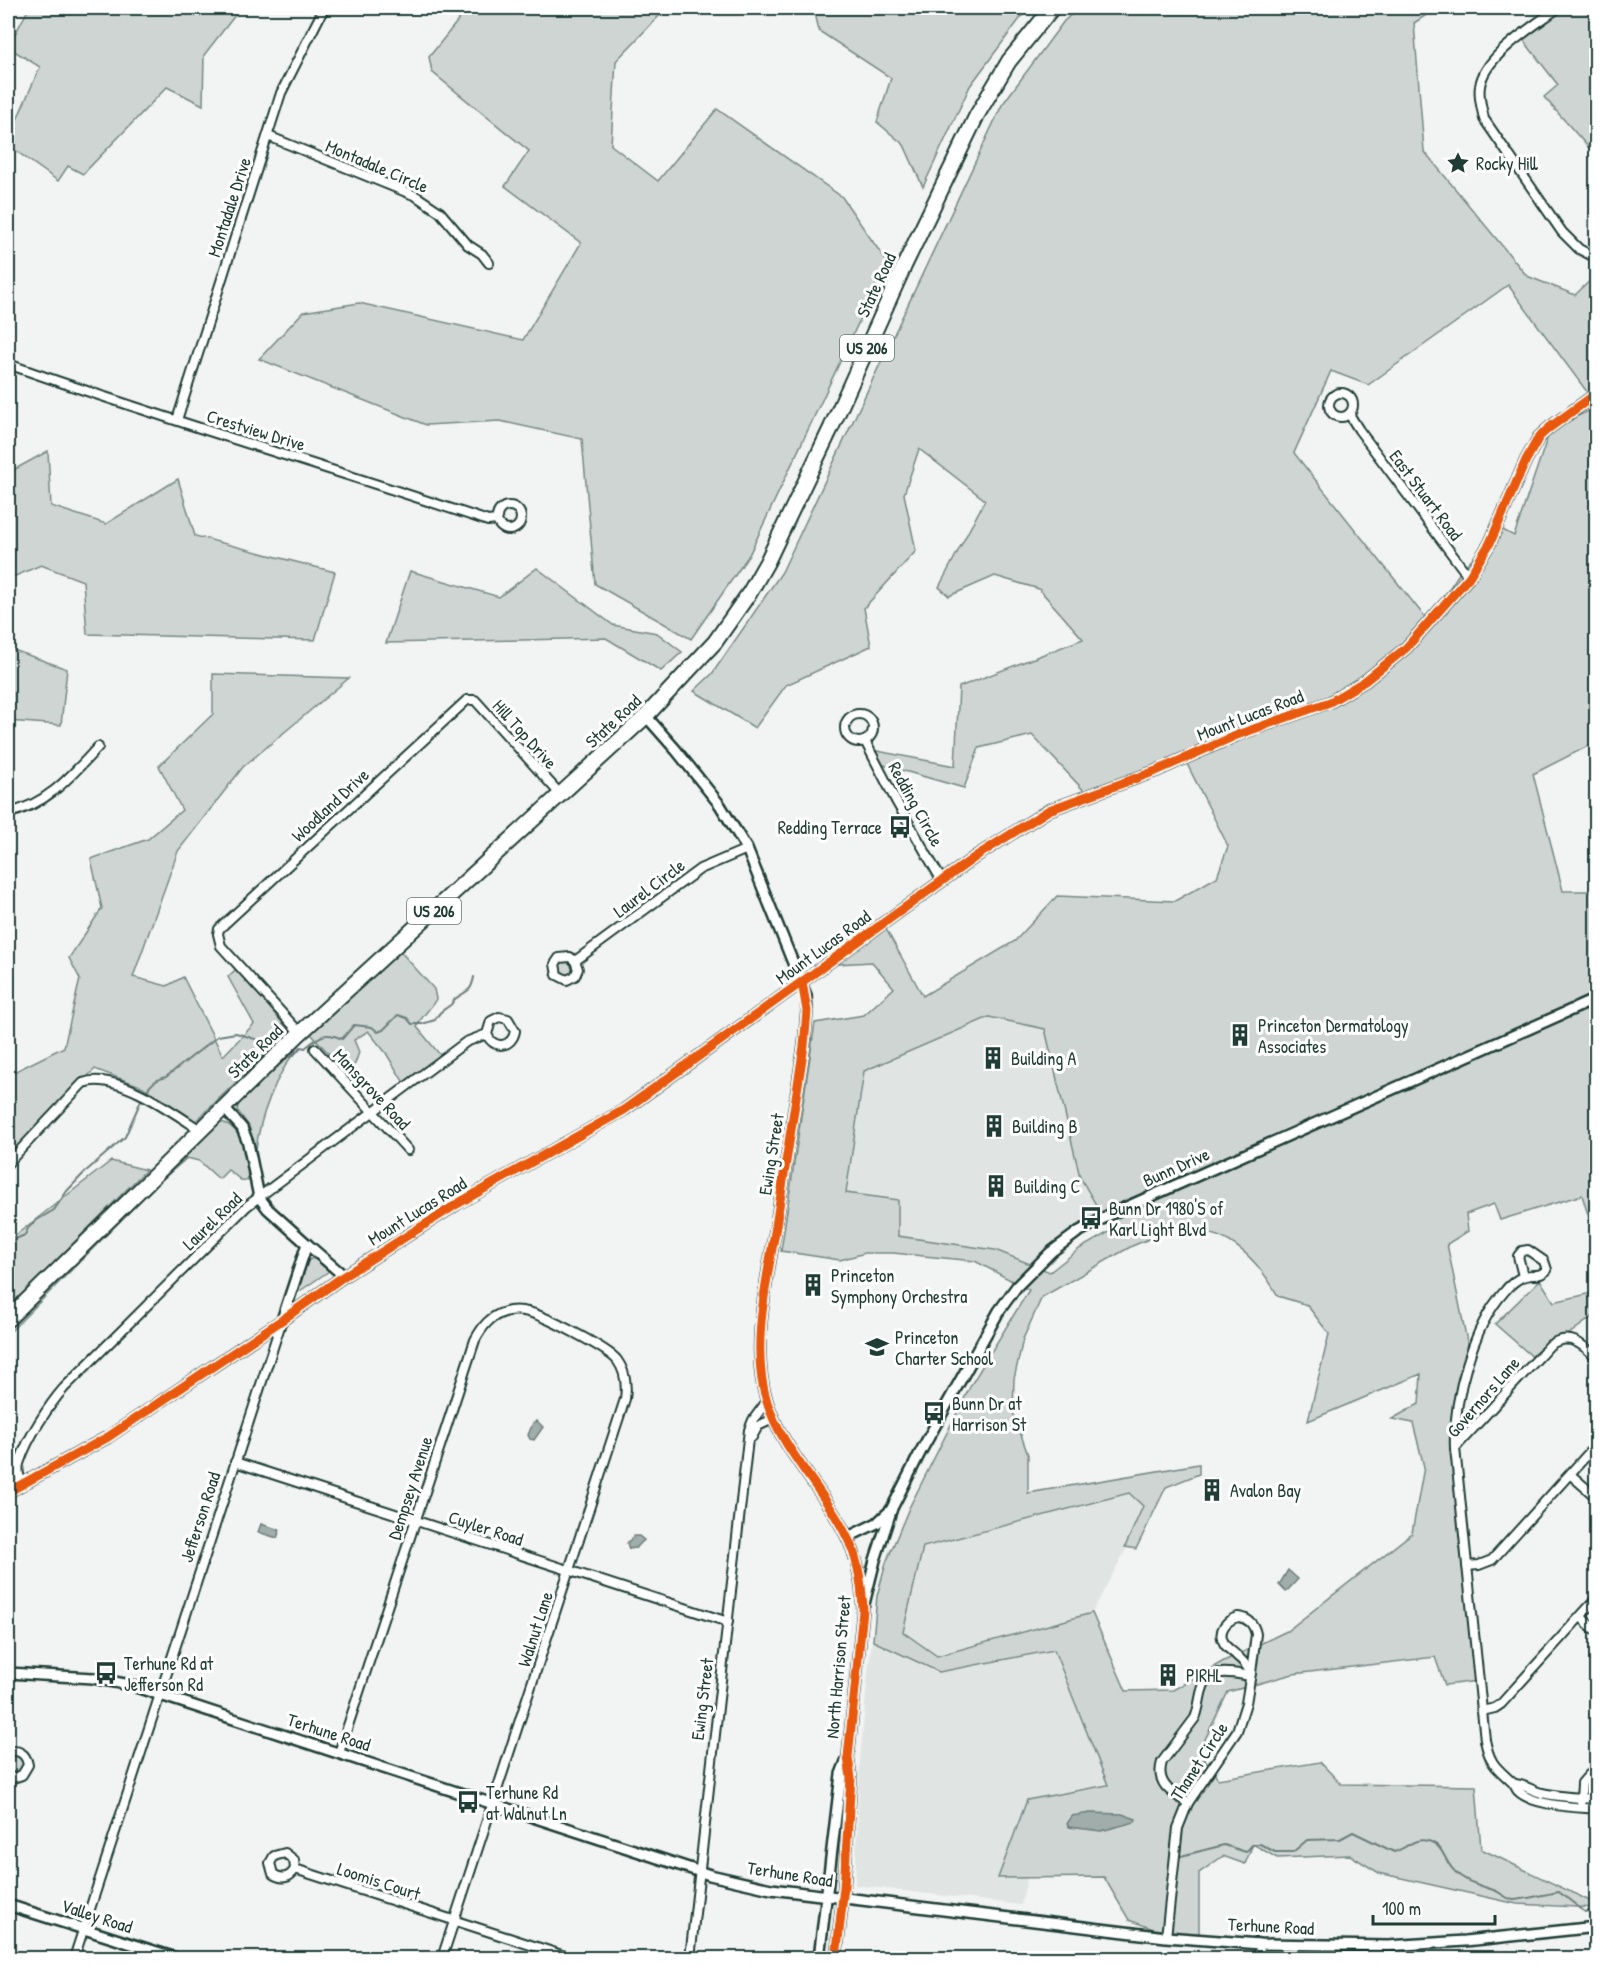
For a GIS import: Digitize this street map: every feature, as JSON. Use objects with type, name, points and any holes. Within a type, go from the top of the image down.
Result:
[{"type":"highway","name":"State Road","points":[[8,1319],[300,1033],[646,716],[699,662],[715,642],[750,592],[767,562],[904,266],[977,116],[1009,61],[1052,8]]},
{"type":"street","name":"Montadale Drive","points":[[177,420],[288,76],[324,8]]},
{"type":"street","points":[[1558,8],[1493,59],[1482,76],[1479,97],[1484,119],[1562,232],[1579,249],[1596,258]]},
{"type":"street","name":"Montadale Circle","points":[[268,136],[422,200],[440,212],[468,245],[489,263]]},
{"type":"street","name":"Crestview Drive","points":[[8,364],[104,398],[488,521],[497,520]]},
{"type":"street","name":"Mount Lucas Road","points":[[8,1492],[108,1437],[344,1276],[457,1204],[624,1110],[993,845],[1049,810],[1156,771],[1237,735],[1330,702],[1346,694],[1406,648],[1469,577],[1490,543],[1532,447],[1548,428],[1596,394]]},
{"type":"street","name":"East Stuart Road","points":[[1349,414],[1469,577]]},
{"type":"street","name":"Hill Top Drive","points":[[467,700],[475,700],[560,794]]},
{"type":"street","name":"Woodland Drive","points":[[300,1033],[221,946],[218,934],[223,924],[467,700]]},
{"type":"street","name":"Ewing Street","points":[[646,716],[720,805],[747,849],[802,982],[807,1011],[804,1046],[761,1330]]},
{"type":"street","name":"Redding Circle","points":[[866,741],[896,801],[942,881]]},
{"type":"street","points":[[8,813],[45,798],[72,775],[98,747]]},
{"type":"street","name":"Laurel Circle","points":[[576,961],[700,868],[747,849]]},
{"type":"street","name":"Bunn Drive","points":[[863,1610],[874,1560],[892,1508],[921,1451],[999,1311],[1025,1276],[1069,1238],[1113,1213],[1596,999]]},
{"type":"street","name":"Laurel Road","points":[[22,1484],[19,1462],[44,1415],[64,1388],[247,1206],[466,1042],[487,1034]]},
{"type":"street","name":"Mansgrove Road","points":[[315,1049],[408,1150]]},
{"type":"street","points":[[8,1163],[83,1083],[91,1080],[100,1080],[141,1093],[200,1130]]},
{"type":"street","points":[[223,1107],[242,1128],[248,1143],[259,1197],[268,1209],[344,1276]]},
{"type":"street","name":"Jefferson Road","points":[[74,1959],[307,1244]]},
{"type":"street","points":[[1455,1448],[1459,1399],[1475,1342],[1485,1320],[1503,1292],[1523,1276]]},
{"type":"street","name":"Dempsey Avenue","points":[[339,1753],[475,1340],[481,1329],[497,1315],[516,1311],[536,1315],[572,1332]]},
{"type":"street","name":"North Harrison Street","points":[[761,1330],[759,1350],[761,1379],[773,1419],[791,1451],[848,1537],[859,1576],[863,1610],[848,1757],[851,1778],[843,1898],[836,1959]]},
{"type":"street","name":"Walnut Lane","points":[[442,1959],[627,1391],[626,1378],[617,1360],[602,1347],[572,1332]]},
{"type":"street","name":"Governors Lane","points":[[1596,1357],[1576,1340],[1556,1341],[1455,1448],[1485,1740],[1490,1758],[1495,1767],[1514,1784],[1518,1791],[1530,1797],[1549,1803],[1596,1809]]},
{"type":"street","name":"Ewing Street","points":[[690,1959],[751,1424],[767,1401]]},
{"type":"street","points":[[749,1444],[758,1426],[773,1419]]},
{"type":"street","points":[[1467,1566],[1479,1565],[1492,1560],[1596,1445]]},
{"type":"street","name":"Cuyler Road","points":[[235,1462],[728,1622]]},
{"type":"street","points":[[1570,1475],[1596,1497]]},
{"type":"street","name":"Bunn Drive","points":[[848,1537],[877,1522],[892,1508]]},
{"type":"street","points":[[1482,1711],[1501,1704],[1596,1599]]},
{"type":"street","points":[[1581,1617],[1596,1631]]},
{"type":"street","name":"Thanet Circle","points":[[1166,1937],[1175,1840],[1182,1815],[1237,1731],[1246,1703],[1256,1634],[1252,1624],[1243,1618],[1231,1619],[1223,1627],[1222,1639],[1228,1649],[1238,1656],[1250,1675]]},
{"type":"street","points":[[1188,1803],[1166,1787],[1159,1771],[1162,1762],[1195,1718],[1202,1687],[1212,1675],[1226,1672],[1250,1675]]},
{"type":"street","name":"Terhune Road","points":[[8,1673],[93,1678],[118,1682],[743,1884],[1166,1937],[1260,1944],[1388,1946],[1465,1941],[1596,1927]]},
{"type":"street","points":[[8,1752],[13,1750],[22,1753],[28,1765],[22,1775],[13,1778],[8,1776]]},
{"type":"street","name":"North Harrison Street","points":[[819,1959],[841,1774],[848,1757]]},
{"type":"street","points":[[1581,1807],[1582,1783],[1596,1767]]},
{"type":"street","name":"Governors Lane","points":[[1514,1784],[1520,1784],[1540,1793],[1596,1799]]},
{"type":"street","name":"Loomis Court","points":[[295,1869],[571,1959]]},
{"type":"street","name":"Valley Road","points":[[8,1905],[176,1959]]},
{"type":"street","points":[[1259,1959],[1260,1944]]},
{"type":"shaded area","points":[[29,8],[231,8],[236,14],[204,55],[203,105],[167,87],[83,174],[68,166],[58,181],[8,145],[8,140],[40,67],[8,47]]},
{"type":"shaded area","points":[[468,8],[678,8],[660,15],[616,61],[611,145],[658,181],[717,109],[842,197],[887,262],[749,555],[691,639],[595,584],[582,439],[500,421],[426,425],[259,359],[303,312],[359,303],[523,340],[581,243],[505,186],[529,151],[432,72],[429,57]]},
{"type":"shaded area","points":[[814,8],[1028,8],[970,86],[923,187],[904,145],[877,122],[891,78],[819,31]]},
{"type":"shaded area","points":[[1079,8],[1437,8],[1414,23],[1424,151],[1527,276],[1575,295],[1596,275],[1596,404],[1508,285],[1368,385],[1331,371],[1294,453],[1428,621],[1462,569],[1501,529],[1514,536],[1550,430],[1596,407],[1596,742],[1533,774],[1563,891],[1596,891],[1596,1241],[1582,1195],[1500,1220],[1494,1204],[1466,1214],[1468,1231],[1447,1244],[1470,1356],[1456,1409],[1478,1681],[1445,1685],[1435,1657],[1293,1674],[1228,1692],[1199,1752],[1218,1779],[1320,1762],[1341,1784],[1476,1786],[1481,1849],[1596,1904],[1596,1908],[1517,1904],[1379,1873],[1350,1855],[1277,1858],[1253,1844],[1245,1864],[1223,1856],[1199,1873],[1199,1940],[1175,1937],[1129,1920],[1104,1877],[998,1878],[1027,1800],[1108,1785],[1054,1650],[939,1672],[873,1641],[877,1596],[886,1563],[909,1508],[972,1383],[1029,1290],[975,1261],[893,1253],[865,1253],[840,1260],[781,1251],[815,1023],[864,1015],[894,988],[872,962],[835,964],[886,929],[923,996],[1015,941],[1057,896],[1175,901],[1217,877],[1228,846],[1185,760],[1089,796],[1032,735],[979,748],[964,788],[880,764],[872,750],[955,766],[959,687],[1083,639],[1039,589],[995,576],[949,596],[939,587],[985,500],[919,449],[904,494],[916,551],[864,608],[871,646],[786,685],[755,728],[694,691],[712,674],[782,572],[1002,105],[1064,21]],"holes":[[[989,1017],[1045,1029],[1080,1177],[1111,1231],[1079,1249],[1050,1272],[995,1250],[898,1236],[898,1200],[846,1193],[864,1071]],[[1178,1227],[1215,1235],[1235,1245],[1260,1268],[1278,1296],[1307,1305],[1329,1334],[1308,1421],[1421,1374],[1419,1404],[1392,1419],[1413,1423],[1424,1467],[1412,1533],[1287,1631],[1224,1661],[1173,1690],[1126,1691],[1092,1613],[937,1656],[903,1632],[923,1547],[1129,1493],[1143,1506],[1125,1547],[1136,1549],[1166,1487],[1199,1474],[1199,1464],[1028,1493],[1028,1455],[1013,1412],[1014,1379],[1023,1339],[1042,1297],[1132,1246]]]},
{"type":"shaded area","points":[[1566,8],[1596,8],[1596,156],[1544,97],[1558,85],[1521,37]]},
{"type":"shaded area","points":[[48,451],[51,506],[106,524],[178,479],[195,536],[335,572],[315,640],[87,634],[83,581],[41,565],[8,579],[8,473]]},
{"type":"shaded area","points":[[537,568],[613,625],[657,633],[682,652],[661,671],[606,638],[386,643],[410,571],[499,597]]},
{"type":"shaded area","points":[[8,648],[67,669],[61,725],[8,721]]},
{"type":"shaded area","points":[[213,674],[349,678],[243,767],[178,851],[133,977],[167,986],[183,977],[223,1056],[254,1024],[228,977],[237,968],[289,1031],[196,1121],[143,1087],[95,1069],[8,1156],[8,1075],[64,1047],[80,979],[69,958],[102,908],[91,859],[148,839],[182,810],[159,766],[213,714]]},
{"type":"shaded area","points":[[400,951],[434,989],[436,999],[417,1027],[441,1056],[404,1083],[386,1053],[368,1031],[354,1040],[359,1052],[355,1064],[344,1070],[311,1034]]},
{"type":"shaded area","points":[[566,960],[574,968],[566,976],[558,968]]},
{"type":"shaded area","points":[[989,1017],[1045,1029],[1080,1177],[1101,1213],[1071,1230],[1029,1264],[995,1250],[897,1236],[846,1193],[864,1071]]},
{"type":"shaded area","points":[[297,1049],[282,1071],[270,1097],[256,1151],[249,1126],[237,1110],[239,1102]]},
{"type":"shaded area","points":[[221,1122],[235,1130],[239,1137],[247,1164],[248,1181],[241,1180],[228,1170],[219,1179],[199,1161],[187,1158],[156,1185],[8,1334],[8,1327],[154,1181]]},
{"type":"shaded area","points":[[111,1161],[146,1170],[8,1309],[8,1241]]},
{"type":"shaded area","points":[[315,1259],[329,1271],[297,1293],[307,1262]]},
{"type":"shaded area","points":[[1540,1280],[1554,1302],[1596,1292],[1596,1314],[1535,1359],[1495,1324]]},
{"type":"shaded area","points":[[537,1421],[543,1427],[534,1440],[530,1439],[528,1435],[533,1423]]},
{"type":"shaded area","points":[[1163,1481],[1085,1625],[1129,1783],[1041,1815],[1021,1905],[855,1885],[860,1761],[868,1674],[879,1581],[889,1549]]},
{"type":"shaded area","points":[[261,1524],[280,1530],[277,1538],[258,1532]]},
{"type":"shaded area","points":[[634,1536],[639,1536],[644,1540],[636,1548],[629,1549],[627,1543]]},
{"type":"shaded area","points":[[1288,1570],[1298,1579],[1286,1592],[1279,1585]]},
{"type":"shaded area","points":[[15,1754],[21,1757],[24,1763],[21,1769],[15,1772],[9,1769],[6,1763],[9,1757]]},
{"type":"shaded area","points":[[1090,1813],[1122,1814],[1136,1819],[1135,1822],[1101,1831],[1069,1827],[1067,1824],[1072,1816]]},
{"type":"waterway","points":[[289,1057],[292,1057],[301,1047],[305,1048],[322,1036],[331,1035],[342,1039],[354,1025],[372,1027],[378,1032],[398,1015],[407,1018],[412,1024],[435,1020],[455,999],[470,989],[474,977]]},
{"type":"waterway","points":[[145,1093],[154,1082],[166,1077],[218,1036],[236,1033],[277,1046]]},
{"type":"waterway","points":[[8,1246],[13,1240],[25,1235],[28,1228],[37,1220],[54,1210],[67,1191],[85,1172],[125,1137],[142,1098]]},
{"type":"waterway","points":[[1181,1856],[1224,1845],[1246,1852],[1253,1844],[1260,1844],[1275,1852],[1293,1852],[1307,1840],[1340,1839],[1353,1832],[1394,1852],[1423,1840],[1439,1847],[1458,1875],[1511,1899],[1559,1892],[1585,1912],[1591,1910]]},
{"type":"cycle path","points":[[8,1492],[108,1437],[344,1276],[457,1204],[624,1110],[978,855],[1049,810],[1156,771],[1237,735],[1330,702],[1365,681],[1406,648],[1469,577],[1490,543],[1526,460],[1539,437],[1596,394]]},
{"type":"cycle path","points":[[802,982],[807,1011],[804,1046],[765,1291],[760,1360],[762,1381],[774,1420],[793,1454],[826,1501],[846,1535],[859,1571],[862,1591],[863,1610],[848,1757],[851,1778],[844,1887],[836,1958]]},
{"type":"place","name":"Rocky Hill","points":[[1458,163]]},
{"type":"place","name":"Redding Terrace","points":[[900,827]]},
{"type":"place","name":"Princeton Dermatology Associates","points":[[1240,1035]]},
{"type":"place","name":"Building A","points":[[993,1058]]},
{"type":"place","name":"Building B","points":[[994,1126]]},
{"type":"place","name":"Building C","points":[[996,1186]]},
{"type":"place","name":"Bunn Dr 1980'S of Karl Light Blvd","points":[[1091,1218]]},
{"type":"place","name":"Princeton Symphony Orchestra","points":[[813,1285]]},
{"type":"place","name":"Princeton Charter School","points":[[877,1347]]},
{"type":"place","name":"Bunn Dr at Harrison St","points":[[934,1413]]},
{"type":"place","name":"Avalon Bay","points":[[1212,1490]]},
{"type":"place","name":"Terhune Rd at Jefferson Rd","points":[[106,1673]]},
{"type":"place","name":"PIRHL","points":[[1168,1675]]},
{"type":"place","name":"Terhune Rd at Walnut Ln","points":[[468,1802]]}]
